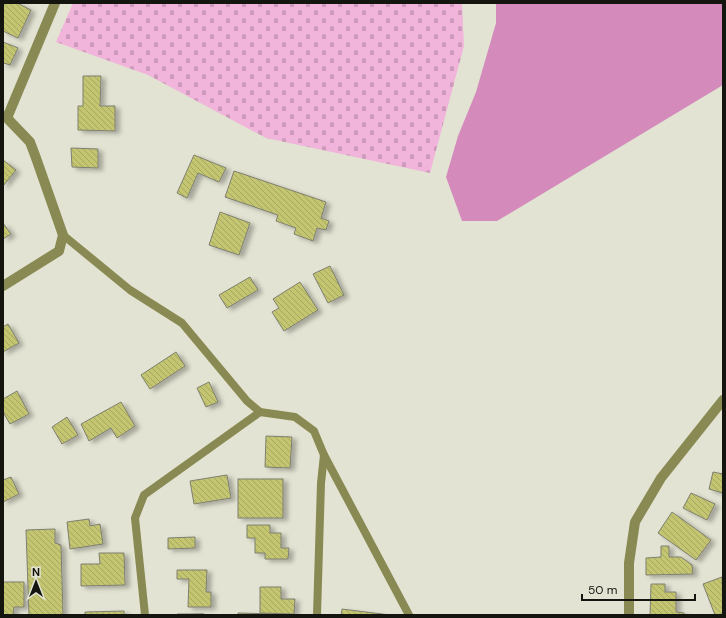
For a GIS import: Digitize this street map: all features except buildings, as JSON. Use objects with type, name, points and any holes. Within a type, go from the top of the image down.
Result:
[{"type":"street","points":[[3,286],[58,251],[63,235],[30,142],[5,117],[55,3]]},
{"type":"street","points":[[629,615],[629,564],[634,522],[661,478],[723,400]]},
{"type":"lane","points":[[63,235],[130,290],[182,323],[247,401],[260,412],[295,417],[314,432],[324,455],[409,615]]},
{"type":"lane","points":[[145,615],[135,518],[144,495],[260,412]]},
{"type":"lane","points":[[317,615],[321,483],[324,455]]},
{"type":"green space","points":[[73,3],[462,3],[464,46],[430,173],[266,138],[148,75],[56,42]]},
{"type":"shaded area","points":[[496,3],[723,3],[723,85],[497,221],[462,221],[446,177],[458,136],[476,92],[496,23]]}]
